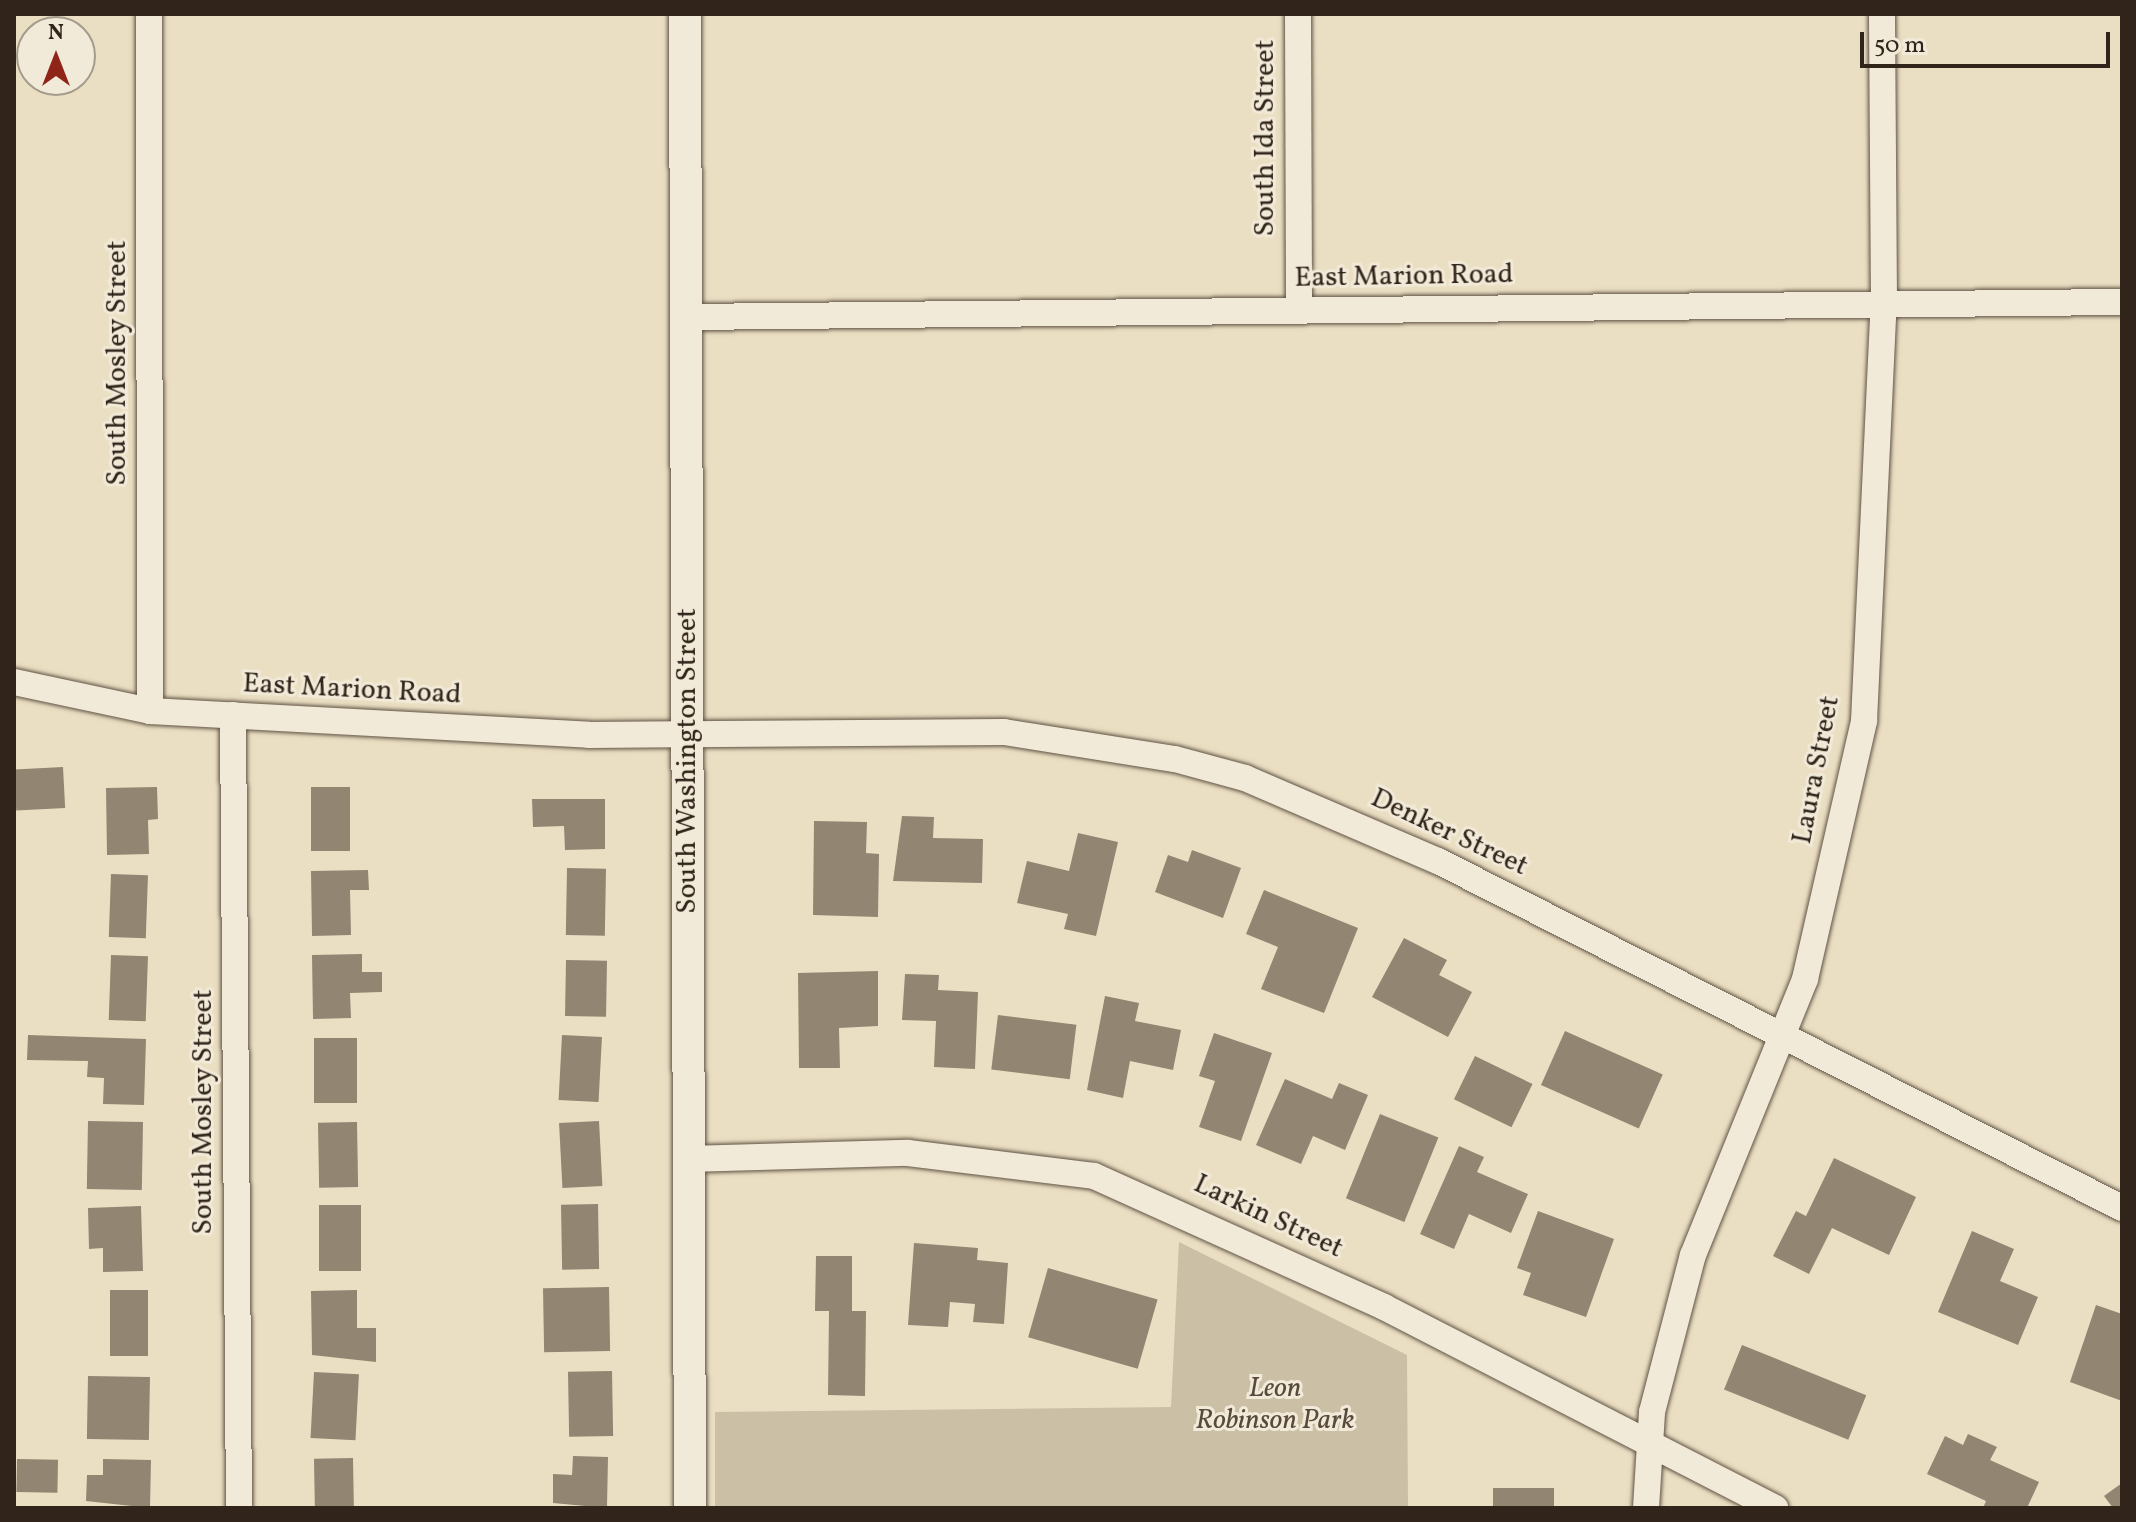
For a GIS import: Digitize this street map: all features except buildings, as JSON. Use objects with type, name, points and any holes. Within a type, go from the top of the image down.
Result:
[{"type":"street","name":"South Mosley Street","points":[[149,14],[150,711]]},
{"type":"street","name":"South Washington Street","points":[[685,14],[690,1508]]},
{"type":"street","name":"South Ida Street","points":[[1298,14],[1299,311]]},
{"type":"street","name":"Laura Street","points":[[1646,1508],[1646,1443],[1693,1255],[1805,979],[1864,721],[1884,303],[1882,14]]},
{"type":"street","name":"East Marion Road","points":[[687,317],[2122,302]]},
{"type":"street","name":"East Marion Road","points":[[14,682],[150,711],[589,735],[689,734]]},
{"type":"street","name":"South Mosley Street","points":[[233,715],[239,1508]]},
{"type":"street","name":"Denker Street","points":[[689,734],[1004,732],[1189,763],[1245,778],[1438,861],[1783,1033],[2122,1208]]},
{"type":"street","name":"Larkin Street","points":[[688,1159],[908,1153],[1094,1176],[1384,1307],[1775,1508]]},
{"type":"green space","name":"Leon Robinson Park","points":[[1179,1242],[1407,1355],[1408,1508],[715,1508],[715,1412],[1171,1407]]}]
